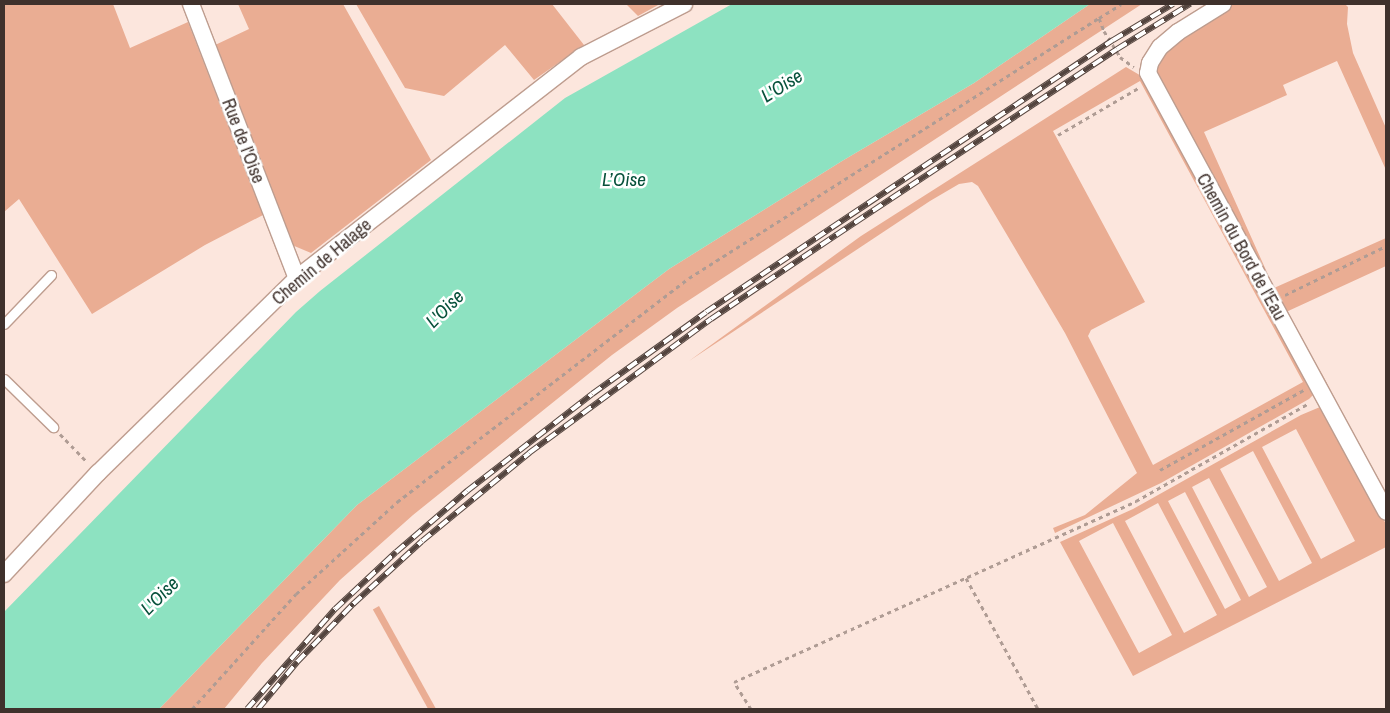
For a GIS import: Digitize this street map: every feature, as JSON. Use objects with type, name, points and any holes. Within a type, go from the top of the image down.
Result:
[{"type":"street","name":"Rue de l'Oise","points":[[191,4],[296,278]]},
{"type":"street","name":"Chemin de Halage","points":[[4,574],[98,473],[296,278],[580,57],[684,4]]},
{"type":"street","points":[[1150,77],[1150,63],[1160,47],[1178,32],[1223,4]]},
{"type":"street","name":"Chemin du Bord de l'Eau","points":[[1150,77],[1386,512]]},
{"type":"lane","points":[[4,324],[51,275]]},
{"type":"lane","points":[[4,379],[53,427]]},
{"type":"path","points":[[192,709],[296,594],[397,502],[689,278],[1121,4]]},
{"type":"path","points":[[1058,135],[1150,77],[1120,57],[1104,31],[1099,18]]},
{"type":"path","points":[[1271,302],[1386,246]]},
{"type":"path","points":[[1160,470],[1319,390]]},
{"type":"path","points":[[751,709],[734,682],[1136,501],[1319,390]]},
{"type":"path","points":[[53,427],[98,473]]},
{"type":"path","points":[[966,578],[1038,709]]},
{"type":"shaded area","points":[[4,4],[113,4],[130,48],[188,22],[263,215],[205,245],[92,314],[19,199],[4,212]]},
{"type":"shaded area","points":[[238,4],[343,4],[431,160],[311,253],[292,245],[213,46],[249,29]]},
{"type":"shaded area","points":[[356,4],[552,4],[584,45],[534,80],[505,45],[444,96],[405,88]]},
{"type":"shaded area","points":[[626,4],[660,4],[638,16]]},
{"type":"shaded area","points":[[1090,4],[1142,4],[677,308],[612,355],[413,515],[340,580],[262,663],[224,709],[159,709],[357,505],[669,269],[842,161],[974,83]]},
{"type":"shaded area","points":[[1230,4],[1345,4],[1348,7],[1347,24],[1353,53],[1386,128],[1386,170],[1337,61],[1283,85],[1287,95],[1204,132],[1274,288],[1386,238],[1386,266],[1286,312],[1304,346],[1322,374],[1375,477],[1156,75],[1157,60],[1160,54]]},
{"type":"shaded area","points":[[1126,67],[1143,77],[1314,394],[1309,399],[1161,483],[1055,533],[1053,528],[1085,515],[1137,473],[1065,333],[978,186],[972,182],[959,184],[930,201],[689,361],[861,236]],"holes":[[[1140,81],[1303,382],[1153,465],[1088,336],[1091,330],[1145,302],[1053,131]]]},
{"type":"shaded area","points":[[1320,407],[1386,524],[1386,547],[1133,676],[1060,542],[1133,509],[1301,415]],"holes":[[[1296,429],[1355,541],[1321,559],[1262,447]],[[1253,451],[1312,563],[1279,581],[1220,469]],[[1209,478],[1267,587],[1249,597],[1192,487]],[[1185,492],[1241,600],[1225,609],[1168,501]],[[1158,503],[1217,615],[1184,633],[1125,521]],[[1113,523],[1172,635],[1139,653],[1079,541]]]},
{"type":"shaded area","points":[[379,606],[436,709],[428,709],[373,609]]},
{"type":"water","name":"L’Oise","points":[[732,4],[1090,4],[974,83],[842,161],[669,269],[357,505],[159,709],[4,709],[4,612],[296,312],[565,98]]},
{"type":"railway","points":[[247,709],[335,609],[396,552],[467,491],[592,394],[706,312],[831,228],[1113,40],[1173,4]]},
{"type":"railway","points":[[258,709],[297,662],[353,604],[422,541],[529,453],[711,319],[1117,49],[1190,4]]},
{"type":"water label","name":"L'Oise","points":[[782,86]]},
{"type":"water label","name":"L'Oise","points":[[445,309]]},
{"type":"water label","name":"L'Oise","points":[[160,596]]}]
